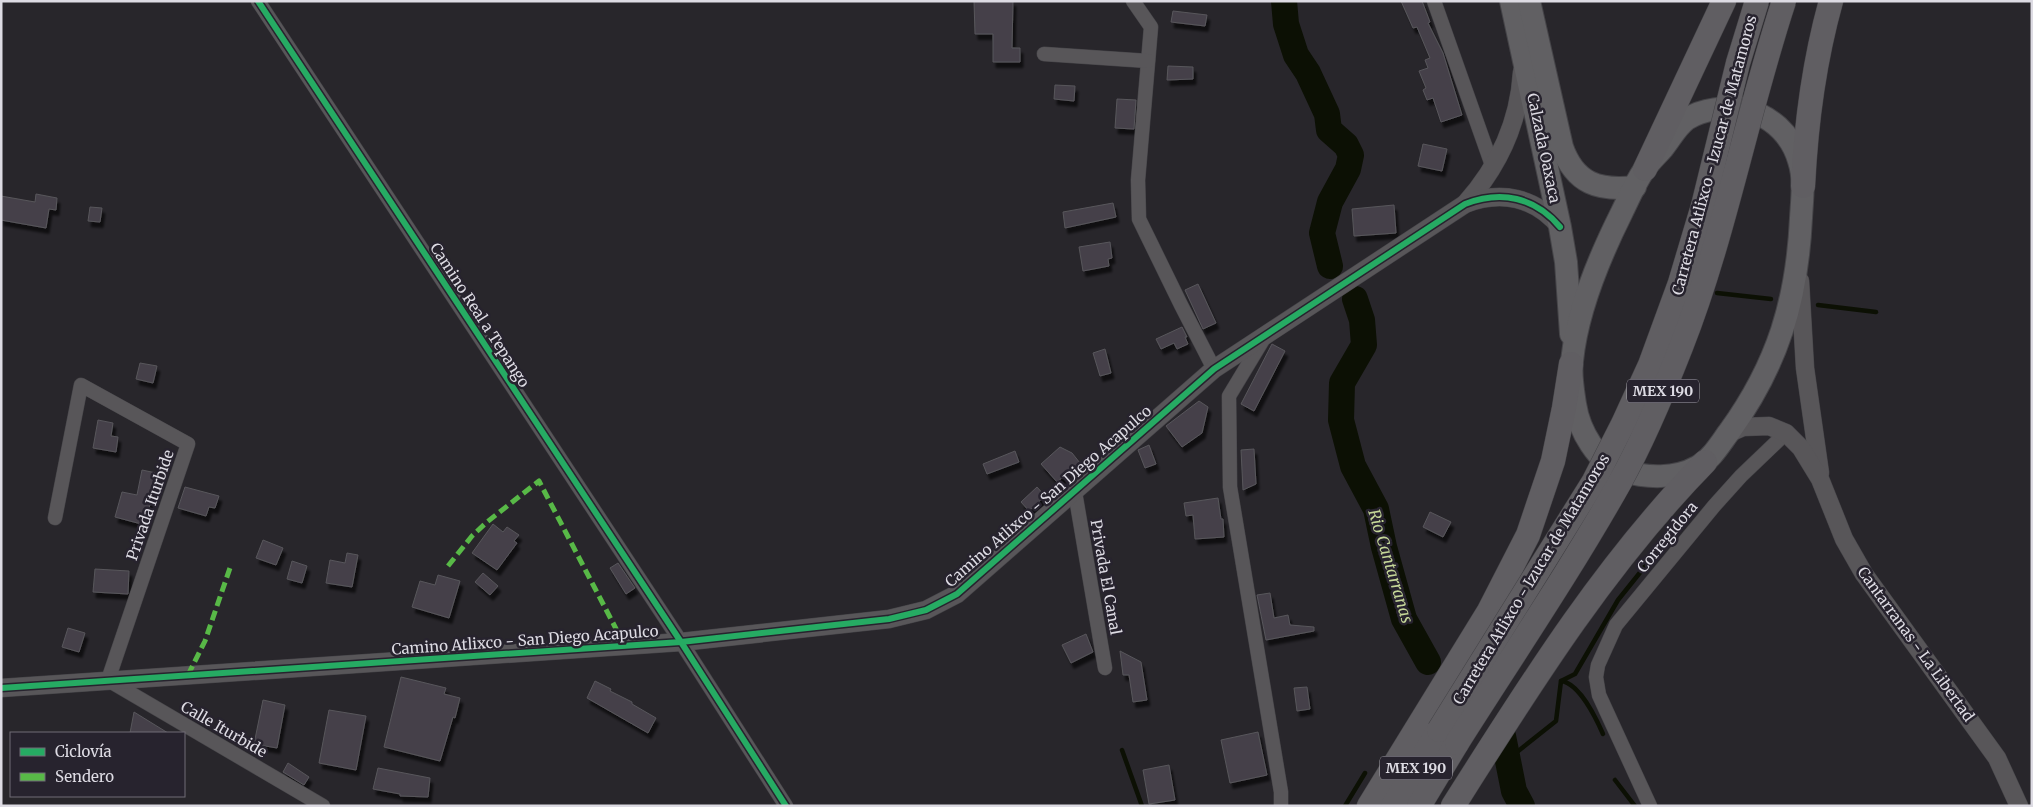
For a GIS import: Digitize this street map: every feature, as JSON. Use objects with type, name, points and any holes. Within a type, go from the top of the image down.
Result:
[{"type":"highway","points":[[1640,178],[1724,1]]},
{"type":"highway","name":"Carretera Atlixco - Izucar de Matamoros","points":[[1419,806],[1448,736],[1594,481],[1650,365],[1686,266],[1703,206],[1738,63],[1757,1]]},
{"type":"highway","name":"Carretera Atlixco - Izucar de Matamoros","points":[[1393,806],[1448,736],[1595,524],[1621,480],[1652,416],[1681,347],[1722,227],[1771,38],[1784,1]]},
{"type":"highway","points":[[1803,186],[1809,106],[1820,45],[1832,1]]},
{"type":"highway","points":[[1369,806],[1489,611],[1528,534],[1553,461],[1572,359]]},
{"type":"highway","points":[[1453,806],[1516,705],[1576,619],[1648,527],[1705,462]]},
{"type":"main road","name":"Calzada Oaxaca","points":[[1511,1],[1566,262],[1575,404],[1583,430],[1597,451],[1614,468],[1638,474],[1674,475],[1690,470],[1705,462]]},
{"type":"main road","name":"Calzada Oaxaca","points":[[1529,1],[1562,147],[1568,162],[1578,174],[1596,186],[1615,189],[1640,178]]},
{"type":"main road","points":[[1572,359],[1593,278],[1606,246],[1640,178],[1686,120],[1701,112],[1715,109],[1743,108],[1764,116],[1786,136],[1796,151],[1800,162],[1803,186],[1800,248],[1793,293],[1778,342],[1754,394],[1705,462]]},
{"type":"street","name":"Camino Real a Tepango","points":[[258,1],[681,642],[786,806]]},
{"type":"street","points":[[1133,1],[1151,27],[1138,180],[1139,219],[1214,369]]},
{"type":"street","points":[[1434,1],[1493,168]]},
{"type":"street","name":"Camino Atlixco - San Diego Acapulco","points":[[1465,204],[1493,168],[1516,115],[1523,52]]},
{"type":"street","points":[[1044,54],[1148,61]]},
{"type":"street","name":"Camino Atlixco - San Diego Acapulco","points":[[1,688],[681,642],[880,620],[926,610],[957,594],[1214,369],[1465,204],[1490,196],[1516,198],[1526,201],[1545,212],[1560,227]]},
{"type":"street","name":"Cantarranas - La Libertad","points":[[1800,248],[1805,368],[1820,479]]},
{"type":"street","points":[[1272,331],[1229,396],[1230,487],[1281,792],[1281,806]]},
{"type":"street","name":"Privada Iturbide","points":[[55,518],[81,384],[188,444],[108,680]]},
{"type":"street","name":"Cantarranas - La Libertad","points":[[1727,434],[1743,426],[1760,425],[1777,428],[1801,448],[1820,479],[1844,540],[1864,574],[1998,758],[2019,806]]},
{"type":"street","name":"Corregidora","points":[[1650,806],[1598,695],[1596,677],[1601,657],[1616,625],[1714,506],[1741,476],[1786,434]]},
{"type":"street","name":"Privada El Canal","points":[[1075,492],[1105,668]]},
{"type":"street","name":"Calle Iturbide","points":[[108,680],[323,806]]},
{"type":"building","points":[[974,1],[1013,1],[1012,48],[1020,48],[1020,62],[993,62],[993,34],[975,34]]},
{"type":"building","points":[[1401,1],[1422,1],[1430,22],[1428,23],[1443,53],[1462,115],[1441,122],[1433,98],[1427,100],[1423,90],[1426,88],[1419,71],[1428,68],[1425,60],[1430,58],[1417,27],[1413,28]]},
{"type":"building","points":[[1173,11],[1207,15],[1205,26],[1171,22]]},
{"type":"building","points":[[1168,66],[1193,67],[1193,79],[1167,80]]},
{"type":"building","points":[[1055,85],[1075,86],[1074,101],[1054,99]]},
{"type":"building","points":[[1117,99],[1136,100],[1134,129],[1115,128]]},
{"type":"building","points":[[1423,144],[1447,149],[1442,171],[1418,166]]},
{"type":"building","points":[[36,194],[57,198],[56,210],[49,209],[46,228],[1,220],[1,196],[35,202]]},
{"type":"building","points":[[1113,203],[1116,217],[1065,228],[1063,212]]},
{"type":"building","points":[[1394,205],[1396,233],[1354,236],[1352,209]]},
{"type":"building","points":[[90,207],[102,208],[100,222],[88,221]]},
{"type":"building","points":[[1110,242],[1112,258],[1108,259],[1109,266],[1083,271],[1079,247]]},
{"type":"building","points":[[1198,284],[1216,323],[1203,329],[1185,290]]},
{"type":"building","points":[[1182,327],[1188,344],[1177,349],[1174,343],[1161,349],[1156,339]]},
{"type":"building","points":[[1272,344],[1285,351],[1254,411],[1241,404]]},
{"type":"building","points":[[1105,349],[1111,373],[1100,376],[1093,353]]},
{"type":"building","points":[[140,363],[157,366],[153,383],[136,379]]},
{"type":"building","points":[[1199,401],[1208,407],[1202,433],[1182,447],[1166,426]]},
{"type":"building","points":[[98,420],[113,423],[111,436],[118,437],[116,452],[93,448]]},
{"type":"building","points":[[1149,445],[1156,464],[1145,468],[1138,450]]},
{"type":"building","points":[[1060,447],[1072,453],[1080,463],[1057,482],[1041,464]]},
{"type":"building","points":[[1254,449],[1256,484],[1243,490],[1241,450]]},
{"type":"building","points":[[1015,451],[1019,462],[987,474],[983,464]]},
{"type":"building","points":[[142,470],[161,474],[159,485],[155,484],[145,525],[115,517],[122,492],[137,495]]},
{"type":"building","points":[[185,487],[219,496],[215,508],[209,507],[206,516],[178,508]]},
{"type":"building","points":[[1037,487],[1045,496],[1029,511],[1021,502]]},
{"type":"building","points":[[1218,498],[1221,519],[1223,519],[1224,537],[1195,539],[1193,515],[1186,516],[1184,503]]},
{"type":"building","points":[[1430,512],[1451,522],[1443,537],[1423,527]]},
{"type":"building","points":[[493,524],[503,532],[507,527],[519,535],[514,541],[517,543],[497,570],[472,553]]},
{"type":"building","points":[[263,540],[283,548],[276,565],[256,558]]},
{"type":"building","points":[[347,553],[358,555],[352,587],[326,583],[330,560],[345,563]]},
{"type":"building","points":[[292,561],[307,566],[302,583],[287,579]]},
{"type":"building","points":[[618,563],[635,588],[626,594],[610,568]]},
{"type":"building","points":[[95,569],[129,571],[128,594],[93,592]]},
{"type":"building","points":[[483,573],[498,586],[490,595],[475,582]]},
{"type":"building","points":[[438,575],[460,581],[449,618],[412,607],[420,581],[435,585]]},
{"type":"building","points":[[1270,593],[1274,618],[1288,615],[1290,625],[1314,627],[1314,631],[1266,640],[1257,595]]},
{"type":"building","points":[[68,628],[85,633],[79,652],[62,647]]},
{"type":"building","points":[[1086,634],[1093,652],[1071,663],[1062,645]]},
{"type":"building","points":[[1120,651],[1141,662],[1147,700],[1133,702],[1129,675],[1123,675]]},
{"type":"building","points":[[401,677],[446,688],[444,694],[460,698],[440,761],[384,747]]},
{"type":"building","points":[[595,681],[656,718],[648,733],[587,698]]},
{"type":"building","points":[[1307,687],[1310,709],[1297,711],[1294,688]]},
{"type":"building","points":[[263,700],[285,705],[277,748],[254,744]]},
{"type":"building","points":[[329,710],[366,716],[356,770],[319,763]]},
{"type":"building","points":[[134,712],[166,732],[130,732]]},
{"type":"building","points":[[1258,732],[1267,775],[1230,783],[1221,740]]},
{"type":"building","points":[[288,763],[309,777],[304,785],[283,772]]},
{"type":"building","points":[[1169,765],[1175,800],[1149,804],[1143,770]]},
{"type":"building","points":[[378,768],[430,778],[428,797],[400,796],[400,794],[373,789]]},
{"type":"waterway","name":"Rio Cantarranas","points":[[1284,1],[1286,24],[1296,55],[1308,73],[1327,114],[1329,130],[1346,145],[1351,155],[1348,169],[1330,202],[1322,233],[1330,266]]},
{"type":"waterway","points":[[1717,293],[1771,299]]},
{"type":"waterway","name":"Rio Cantarranas","points":[[1355,299],[1362,320],[1364,345],[1342,383],[1341,420],[1353,466],[1376,509],[1384,547],[1404,619],[1428,662]]},
{"type":"waterway","points":[[1818,305],[1876,312]]},
{"type":"waterway","points":[[1506,758],[1517,752],[1556,721],[1561,681],[1575,674],[1618,600],[1675,529]]},
{"type":"waterway","points":[[1561,681],[1568,683],[1580,694],[1603,734]]},
{"type":"waterway","name":"Rio Cantarranas","points":[[1503,736],[1514,791],[1522,806]]},
{"type":"waterway","points":[[1122,750],[1142,806]]},
{"type":"waterway","points":[[1345,806],[1365,773]]},
{"type":"waterway","points":[[1615,780],[1635,806]]},
{"type":"marked path","points":[[448,566],[472,536],[539,481],[625,646]]},
{"type":"marked path","points":[[188,675],[205,641],[231,565]]},
{"type":"cycle path","points":[[258,1],[681,642],[786,806]]},
{"type":"cycle path","points":[[1,688],[681,642],[889,619],[926,610],[957,594],[1214,369],[1465,204],[1492,197],[1517,199],[1540,209],[1560,227]]}]
